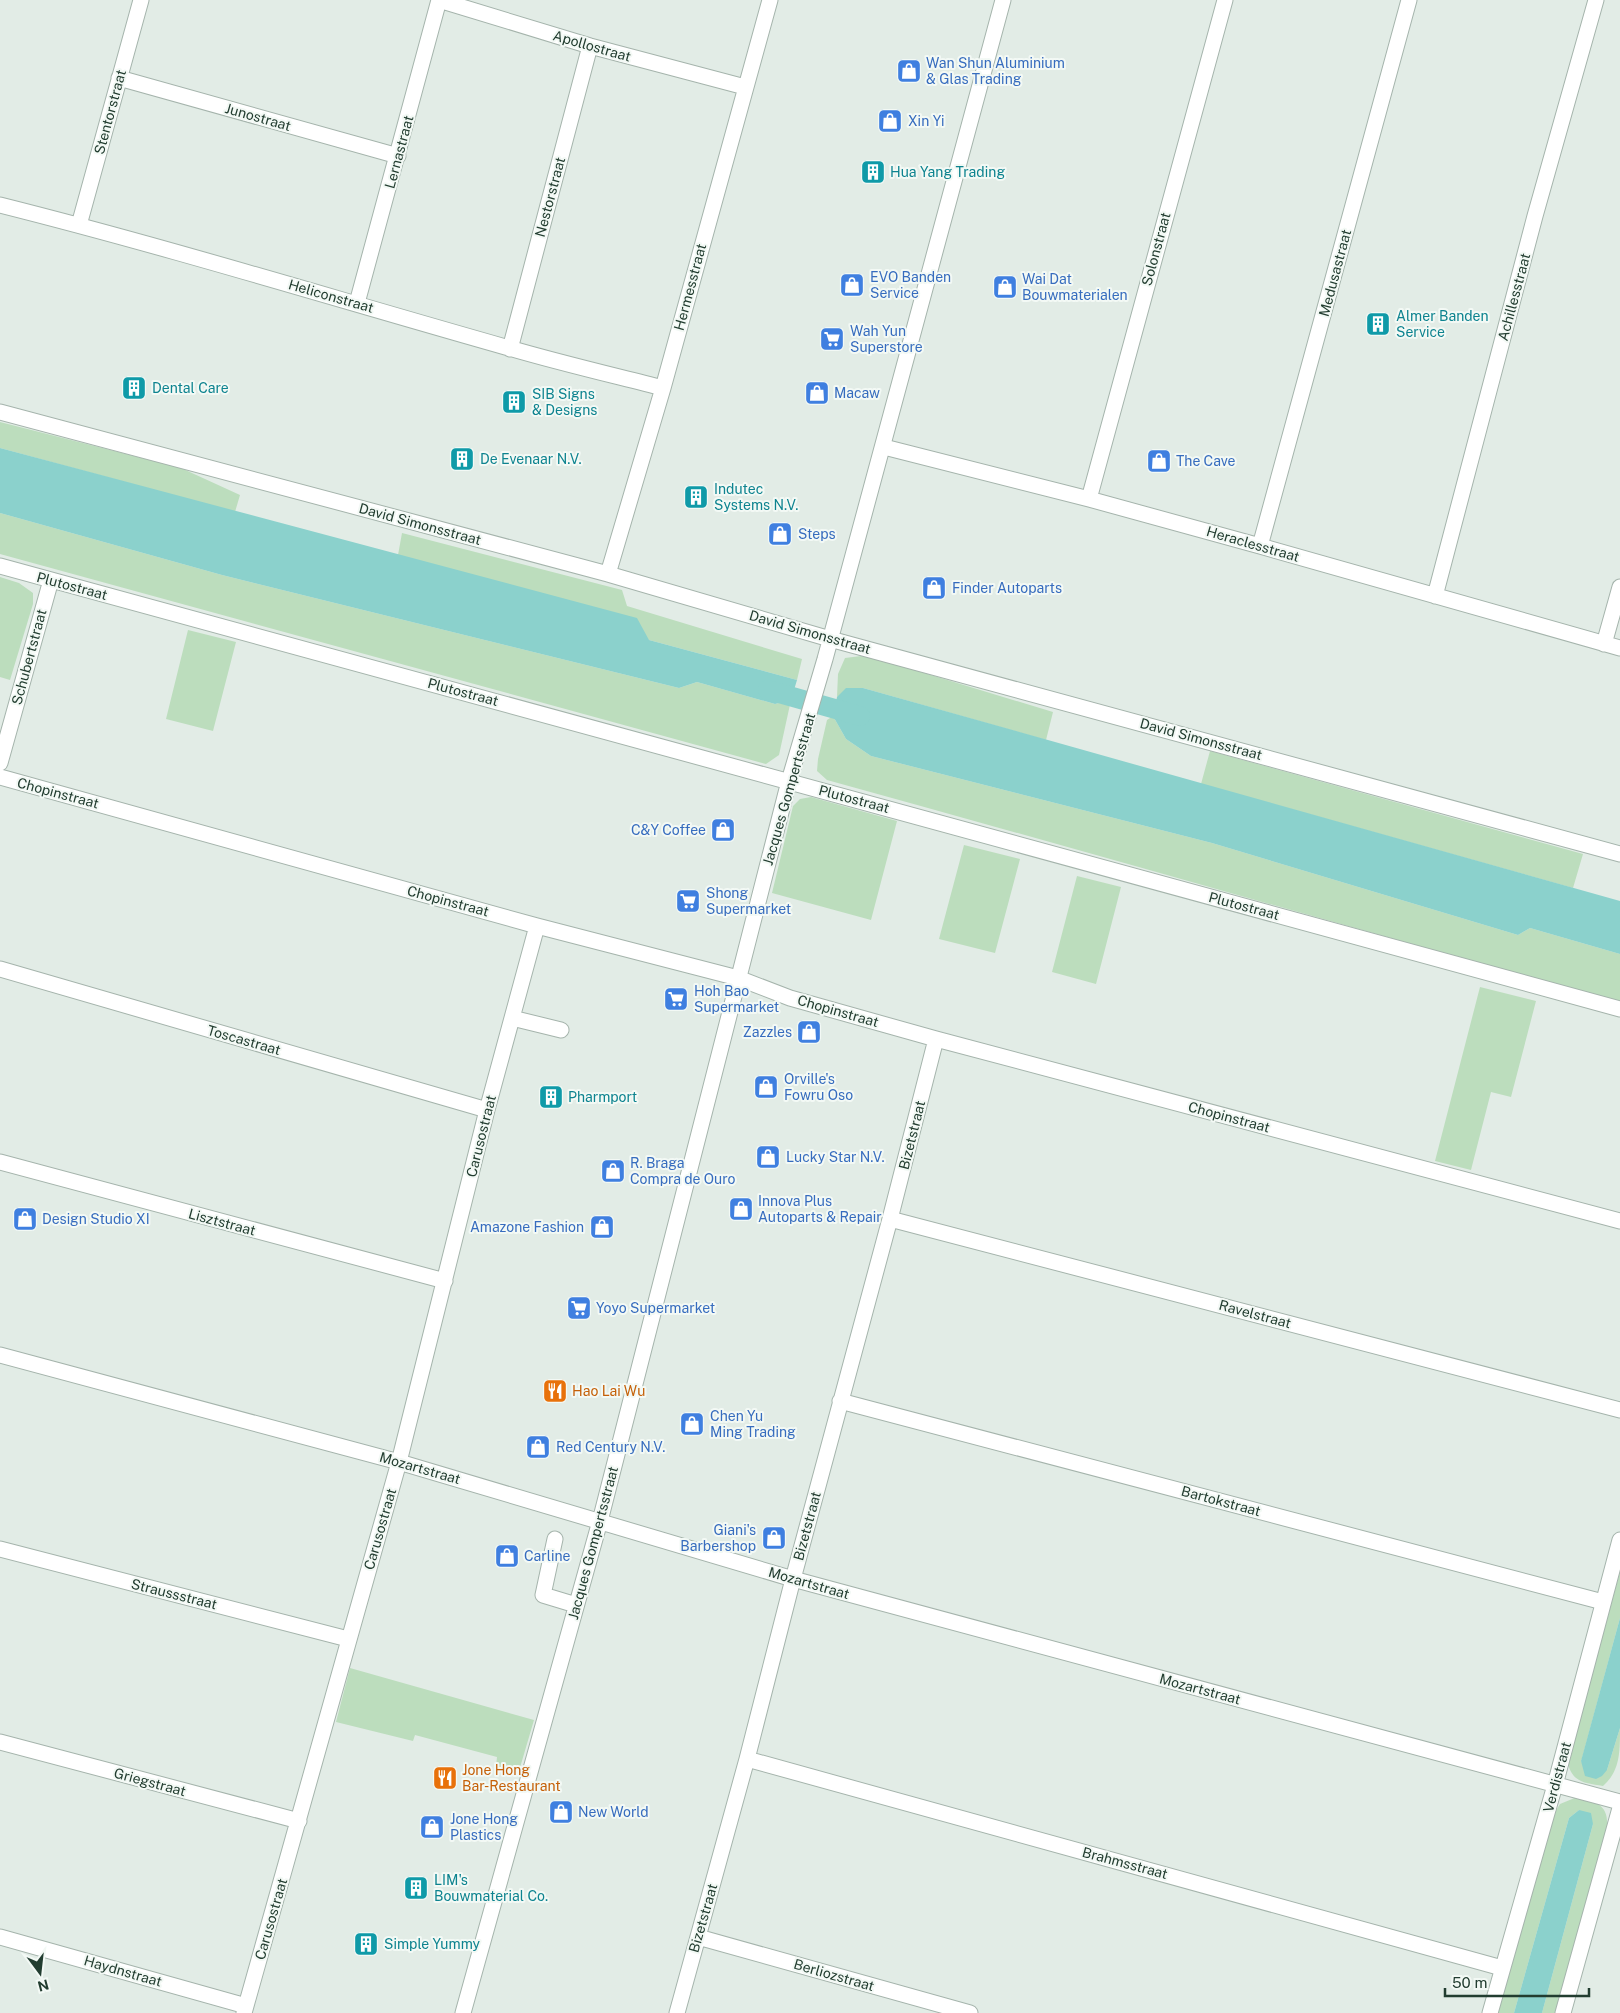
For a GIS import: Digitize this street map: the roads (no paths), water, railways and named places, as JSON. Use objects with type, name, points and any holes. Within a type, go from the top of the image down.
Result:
[{"type":"street","name":"Stentorstraat","points":[[79,225],[141,0]]},
{"type":"street","name":"Apollostraat","points":[[439,0],[590,46],[745,87]]},
{"type":"street","name":"Lernastraat","points":[[357,303],[439,0]]},
{"type":"street","name":"Hermesstraat","points":[[608,574],[663,388],[770,0]]},
{"type":"street","name":"Jacques Gompertsstraat","points":[[463,2013],[600,1521],[789,781],[826,659],[1003,0]]},
{"type":"street","name":"Solonstraat","points":[[1088,499],[1224,0]]},
{"type":"street","name":"Medusastraat","points":[[1260,546],[1409,0]]},
{"type":"street","name":"Achillesstraat","points":[[1435,596],[1535,216],[1596,0]]},
{"type":"street","name":"Nestorstraat","points":[[510,349],[590,46]]},
{"type":"street","name":"Junostraat","points":[[119,78],[398,156]]},
{"type":"street","name":"Heliconstraat","points":[[0,205],[79,225],[357,303],[510,349],[663,388]]},
{"type":"street","name":"David Simonsstraat","points":[[0,412],[608,574],[830,640],[1620,854]]},
{"type":"street","name":"Heraclesstraat","points":[[884,447],[1088,499],[1620,648]]},
{"type":"street","name":"Plutostraat","points":[[0,566],[1620,1009]]},
{"type":"street","name":"Schubertstraat","points":[[0,763],[51,580]]},
{"type":"street","points":[[1604,644],[1620,587]]},
{"type":"street","name":"Chopinstraat","points":[[0,778],[537,926],[738,978],[790,998],[936,1039],[1620,1221]]},
{"type":"street","name":"Carusostraat","points":[[245,2009],[399,1462],[487,1110],[537,926]]},
{"type":"street","name":"Toscastraat","points":[[0,969],[487,1110]]},
{"type":"street","points":[[512,1018],[561,1030]]},
{"type":"street","name":"Bizetstraat","points":[[677,2013],[747,1759],[936,1039]]},
{"type":"street","name":"Lisztstraat","points":[[0,1162],[445,1281]]},
{"type":"street","name":"Ravelstraat","points":[[890,1219],[1620,1410]]},
{"type":"street","name":"Mozartstraat","points":[[0,1355],[399,1462],[793,1579],[1620,1802]]},
{"type":"street","name":"Bartokstraat","points":[[840,1401],[1602,1602]]},
{"type":"street","points":[[555,1538],[544,1595],[576,1605]]},
{"type":"street","name":"Verdistraat","points":[[1490,2013],[1555,1785],[1620,1540]]},
{"type":"street","name":"Straussstraat","points":[[0,1549],[348,1639]]},
{"type":"street","name":"Griegstraat","points":[[0,1742],[299,1821]]},
{"type":"street","name":"Brahmsstraat","points":[[747,1759],[1502,1968]]},
{"type":"street","points":[[1564,2013],[1620,1808]]},
{"type":"street","name":"Haydnstraat","points":[[0,1936],[245,2009]]},
{"type":"street","name":"Berliozstraat","points":[[698,1937],[970,2013]]},
{"type":"water","points":[[0,448],[637,618],[649,640],[797,680],[791,700],[775,704],[697,682],[679,688],[222,575],[0,513]]},
{"type":"water","points":[[846,688],[863,688],[1620,901],[1620,954],[1530,928],[1518,935],[1212,843],[871,756],[846,739],[833,716],[837,697]]},
{"type":"water","points":[[1620,1618],[1620,1728],[1607,1770],[1596,1779],[1585,1776],[1581,1761]]},
{"type":"water","points":[[1579,1810],[1591,1813],[1593,1824],[1542,2013],[1514,2013],[1569,1818]]},
{"type":"waterway","points":[[768,690],[860,716]]},
{"type":"place","name":"Wan Shun Aluminium & Glas Trading","points":[[909,71]]},
{"type":"place","name":"Xin Yi","points":[[890,121]]},
{"type":"place","name":"Hua Yang Trading","points":[[873,172]]},
{"type":"place","name":"EVO Banden Service","points":[[852,285]]},
{"type":"place","name":"Wai Dat Bouwmaterialen","points":[[1005,287]]},
{"type":"place","name":"Almer Banden Service","points":[[1378,324]]},
{"type":"place","name":"Wah Yun Superstore","points":[[832,339]]},
{"type":"place","name":"Dental Care","points":[[134,388]]},
{"type":"place","name":"Macaw","points":[[817,393]]},
{"type":"place","name":"SIB Signs & Designs","points":[[514,402]]},
{"type":"place","name":"De Evenaar N.V.","points":[[462,459]]},
{"type":"place","name":"The Cave","points":[[1159,461]]},
{"type":"place","name":"Indutec Systems N.V.","points":[[696,497]]},
{"type":"place","name":"Steps","points":[[780,534]]},
{"type":"place","name":"Finder Autoparts","points":[[934,588]]},
{"type":"place","name":"C&Y Coffee","points":[[723,830]]},
{"type":"place","name":"Shong Supermarket","points":[[688,901]]},
{"type":"place","name":"Hoh Bao Supermarket","points":[[676,999]]},
{"type":"place","name":"Zazzles","points":[[809,1032]]},
{"type":"place","name":"Orville's Fowru Oso","points":[[766,1087]]},
{"type":"place","name":"Pharmport","points":[[551,1097]]},
{"type":"place","name":"Lucky Star N.V.","points":[[768,1157]]},
{"type":"place","name":"R. Braga Compra de Ouro","points":[[613,1171]]},
{"type":"place","name":"Innova Plus Autoparts & Repair","points":[[741,1209]]},
{"type":"place","name":"Design Studio XI","points":[[25,1219]]},
{"type":"place","name":"Amazone Fashion","points":[[602,1227]]},
{"type":"place","name":"Yoyo Supermarket","points":[[579,1308]]},
{"type":"place","name":"Hao Lai Wu","points":[[555,1391]]},
{"type":"place","name":"Chen Yu Ming Trading","points":[[692,1424]]},
{"type":"place","name":"Red Century N.V.","points":[[538,1447]]},
{"type":"place","name":"Giani's Barbershop","points":[[774,1538]]},
{"type":"place","name":"Carline","points":[[507,1556]]},
{"type":"place","name":"Jone Hong Bar-Restaurant","points":[[445,1778]]},
{"type":"place","name":"New World","points":[[561,1812]]},
{"type":"place","name":"Jone Hong Plastics","points":[[432,1827]]},
{"type":"place","name":"LIM's Bouwmaterial Co.","points":[[416,1888]]},
{"type":"place","name":"Simple Yummy","points":[[366,1944]]}]
